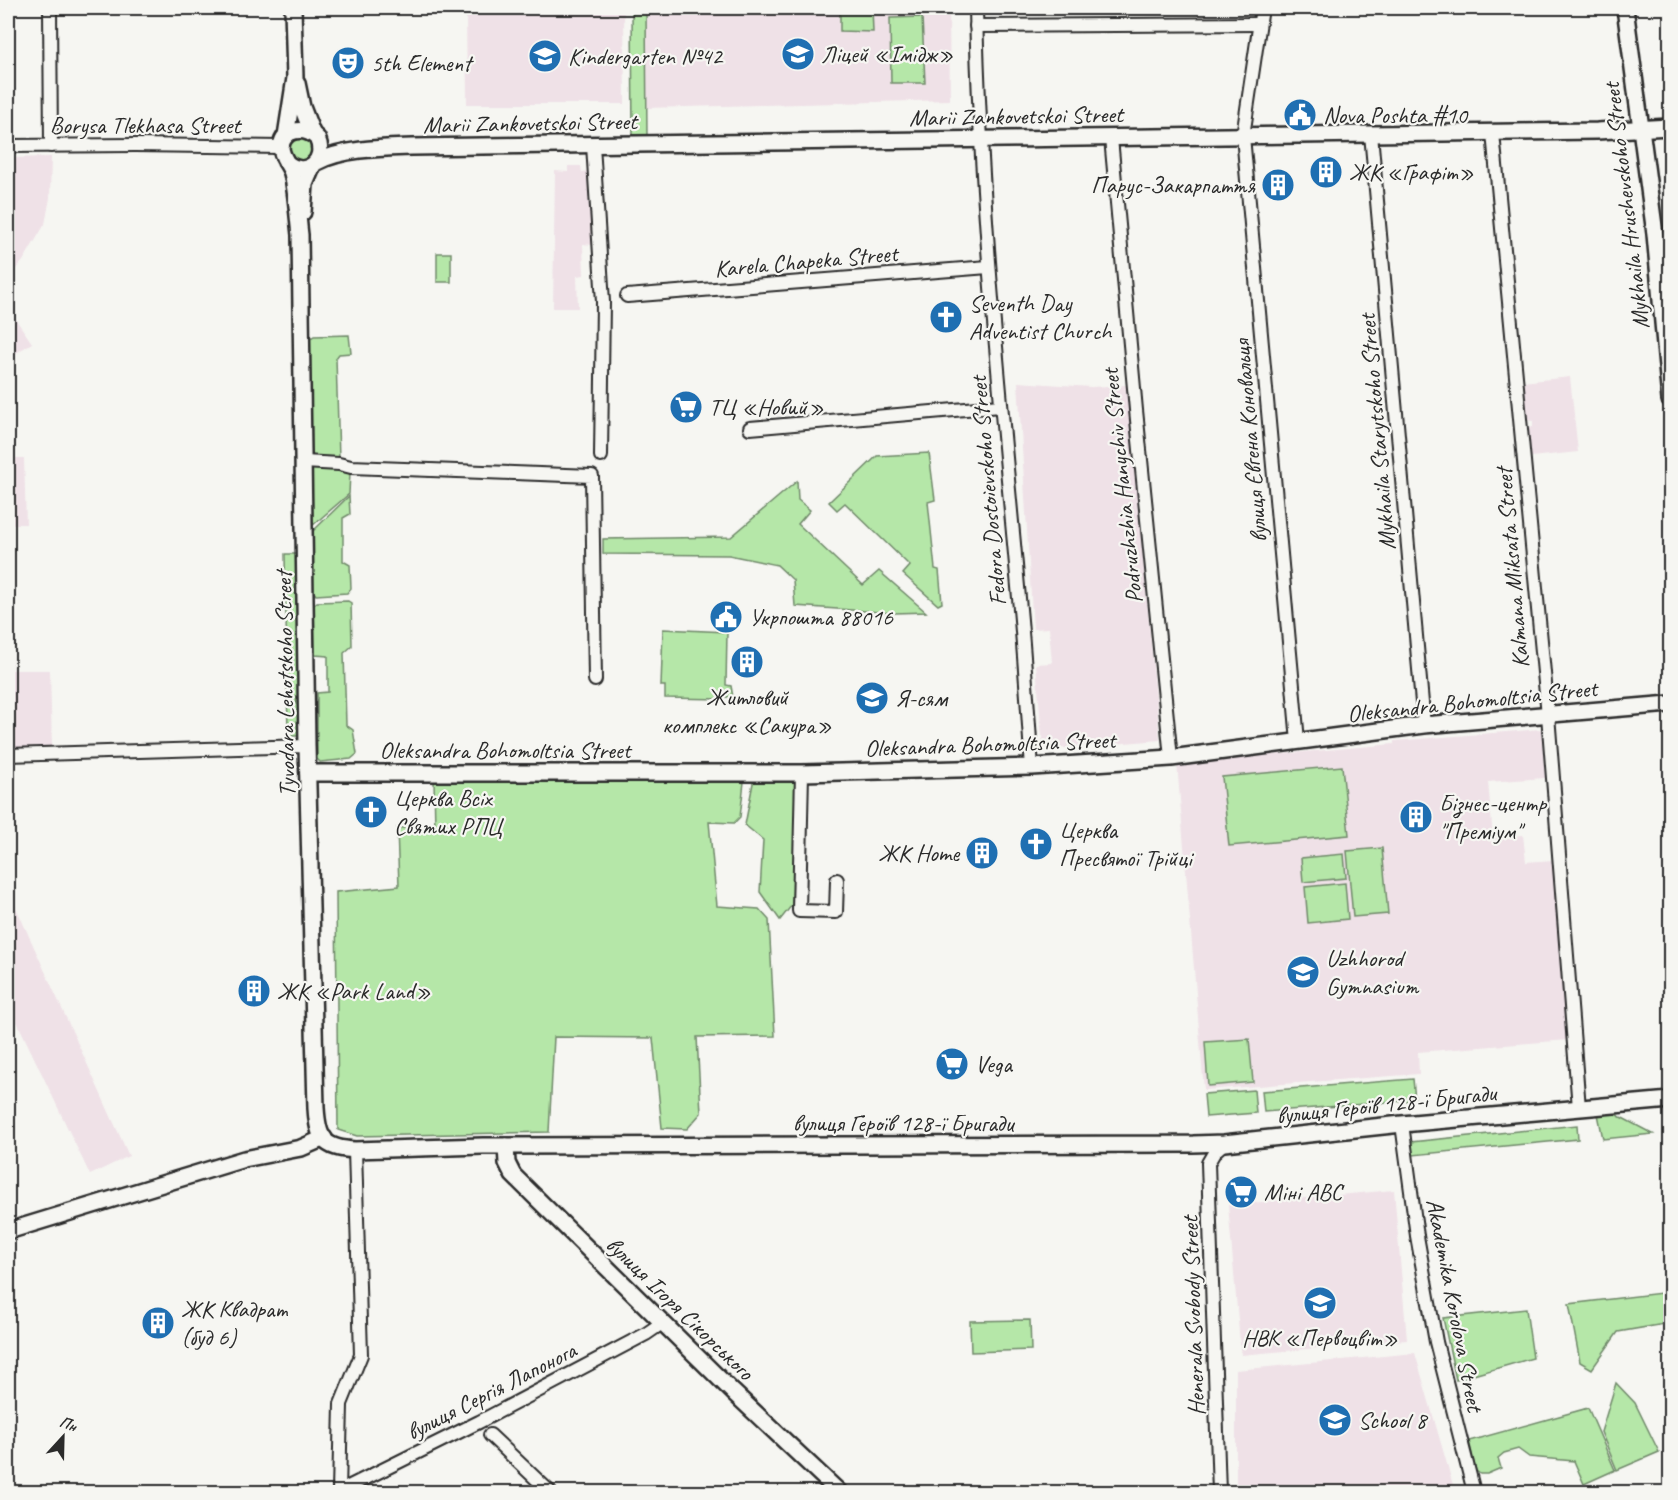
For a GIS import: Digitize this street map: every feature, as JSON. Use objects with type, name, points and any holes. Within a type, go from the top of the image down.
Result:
[{"type":"street","points":[[50,8],[51,146]]},
{"type":"street","points":[[294,8],[295,78],[282,155],[286,162],[303,169],[315,164],[321,151],[307,123],[295,78]]},
{"type":"street","name":"Fedora Dostoievskoho Street","points":[[976,8],[980,139],[988,267],[1032,767]]},
{"type":"street","name":"вулиця Євгена Коновальця","points":[[1262,8],[1243,136],[1298,741]]},
{"type":"street","name":"Mykhaila Hrushevskoho Street","points":[[1625,8],[1655,234],[1671,400]]},
{"type":"street","points":[[976,26],[1259,24]]},
{"type":"street","name":"Marii Zankovetskoi Street","points":[[315,135],[362,149],[1493,133],[1671,127]]},
{"type":"street","points":[[284,141],[298,130],[315,135]]},
{"type":"street","name":"Kalmana Miksata Street","points":[[1493,133],[1548,716],[1579,1108]]},
{"type":"street","name":"Mykhaila Starytskoho Street","points":[[1371,134],[1424,725]]},
{"type":"street","name":"Podruzhzhia Hanychiv Street","points":[[1111,138],[1171,758]]},
{"type":"street","name":"Borysa Tlekhasa Street","points":[[8,146],[284,141]]},
{"type":"street","points":[[593,145],[603,302],[601,456]]},
{"type":"street","name":"Marii Zankovetskoi Street","points":[[315,164],[331,156],[362,149]]},
{"type":"street","name":"Tyvodara Lehotskoho Street","points":[[286,162],[291,172],[299,229],[307,746],[316,1108],[319,1130],[324,1138]]},
{"type":"street","name":"Tyvodara Lehotskoho Street","points":[[299,229],[305,184],[315,164]]},
{"type":"street","name":"Karela Chapeka Street","points":[[627,296],[988,267]]},
{"type":"street","points":[[750,428],[1000,406]]},
{"type":"street","points":[[304,462],[351,467],[592,476],[594,680]]},
{"type":"street","name":"Oleksandra Bohomoltsia Street","points":[[308,773],[802,773],[1032,767],[1171,758],[1424,725],[1671,704]]},
{"type":"street","points":[[8,755],[307,746]]},
{"type":"street","points":[[802,773],[798,911],[836,912],[837,880]]},
{"type":"street","name":"вулиця Героїв 128-ї Бригади","points":[[324,1138],[336,1149],[355,1150],[506,1146],[1193,1144],[1224,1143],[1402,1124],[1671,1100]]},
{"type":"street","name":"Akademika Korolova Street","points":[[1402,1124],[1417,1236],[1436,1342],[1474,1492]]},
{"type":"street","points":[[8,1231],[244,1159],[301,1148],[324,1138]]},
{"type":"street","points":[[1193,1144],[1208,1163],[1215,1151],[1224,1143]]},
{"type":"street","name":"вулиця Ігоря Сікорського","points":[[506,1146],[507,1163],[513,1176],[662,1323],[839,1492]]},
{"type":"street","points":[[339,1492],[341,1404],[361,1356],[355,1150]]},
{"type":"street","name":"Henerala Svobody Street","points":[[1208,1163],[1219,1492]]},
{"type":"street","name":"вулиця Сергія Лапонога","points":[[339,1492],[496,1413],[646,1334],[662,1323]]},
{"type":"street","points":[[490,1435],[550,1492]]},
{"type":"shaded area","name":"Kindergarten №42","points":[[466,8],[624,8],[625,104],[467,104]]},
{"type":"shaded area","name":"Ліцей «Імідж»","points":[[646,8],[949,8],[950,100],[646,108]]},
{"type":"shaded area","points":[[51,157],[50,198],[45,224],[23,261],[8,278],[8,158]]},
{"type":"shaded area","points":[[568,166],[581,166],[582,172],[588,171],[593,245],[583,244],[584,275],[577,276],[578,308],[553,308],[555,171],[568,172]]},
{"type":"shaded area","points":[[8,308],[32,343],[8,358]]},
{"type":"shaded area","points":[[1570,377],[1578,452],[1531,457],[1527,428],[1533,427],[1533,421],[1526,420],[1522,382]]},
{"type":"shaded area","points":[[1018,382],[1091,387],[1127,385],[1160,740],[1043,750],[1036,664],[1052,663],[1049,628],[1033,629]]},
{"type":"shaded area","points":[[8,458],[24,458],[26,524],[8,524]]},
{"type":"shaded area","points":[[8,545],[12,670],[50,670],[52,747],[8,748]]},
{"type":"shaded area","name":"Uzhhorod Gymnasium","points":[[1541,729],[1545,778],[1488,782],[1493,837],[1523,835],[1526,862],[1553,860],[1568,1040],[1418,1052],[1419,1074],[1204,1090],[1177,763]]},
{"type":"shaded area","points":[[8,890],[129,1156],[90,1175],[8,1003]]},
{"type":"shaded area","name":"НВК «Первоцвіт»","points":[[1394,1190],[1407,1340],[1241,1355],[1228,1205]]},
{"type":"shaded area","name":"School 8","points":[[1415,1353],[1455,1492],[1236,1492],[1236,1370]]},
{"type":"green space","points":[[632,8],[646,8],[647,139],[633,138]]},
{"type":"green space","points":[[840,8],[872,8],[873,32],[840,31]]},
{"type":"green space","points":[[922,17],[925,83],[891,83],[890,18]]},
{"type":"green space","points":[[297,136],[310,138],[314,156],[302,164],[290,158],[288,146]]},
{"type":"green space","points":[[437,253],[451,253],[451,282],[437,282]]},
{"type":"green space","points":[[349,335],[351,353],[339,354],[336,358],[339,459],[315,457],[310,453],[308,340],[314,336]]},
{"type":"green space","points":[[929,453],[935,500],[928,502],[935,569],[939,570],[942,603],[938,605],[903,574],[910,566],[845,503],[837,510],[829,502],[877,456]]},
{"type":"green space","points":[[313,467],[350,472],[349,494],[312,526],[311,469]]},
{"type":"green space","points":[[797,481],[798,500],[810,510],[798,524],[863,585],[879,571],[926,612],[894,613],[795,606],[793,580],[777,565],[729,555],[603,554],[603,539],[731,537]]},
{"type":"green space","points":[[349,496],[350,514],[343,518],[343,561],[350,565],[351,588],[347,593],[316,595],[313,591],[312,532]]},
{"type":"green space","points":[[285,554],[298,554],[302,736],[288,736]]},
{"type":"green space","points":[[348,601],[351,603],[352,646],[344,653],[346,725],[353,730],[357,754],[351,759],[320,762],[317,759],[317,693],[328,692],[328,656],[315,655],[314,605],[317,602]]},
{"type":"green space","points":[[663,629],[727,632],[726,685],[731,686],[733,697],[723,697],[723,699],[665,698],[665,686],[661,686]]},
{"type":"green space","points":[[1342,766],[1349,835],[1229,846],[1222,777]]},
{"type":"green space","points":[[741,777],[744,782],[740,817],[734,823],[709,822],[717,906],[759,909],[769,920],[775,1036],[697,1037],[701,1113],[687,1129],[662,1128],[653,1038],[554,1037],[549,1132],[357,1136],[338,1130],[336,892],[399,886],[397,828],[435,828],[434,780]]},
{"type":"green space","points":[[758,779],[798,779],[792,905],[780,920],[760,892],[763,840],[745,825],[753,783]]},
{"type":"green space","points":[[1382,848],[1388,914],[1353,917],[1347,851]]},
{"type":"green space","points":[[1344,854],[1346,878],[1303,882],[1301,858]]},
{"type":"green space","points":[[1345,883],[1348,919],[1308,923],[1305,887]]},
{"type":"green space","points":[[1249,1039],[1253,1082],[1208,1086],[1205,1042]]},
{"type":"green space","points":[[1413,1079],[1415,1100],[1264,1112],[1262,1091]]},
{"type":"green space","points":[[1254,1090],[1256,1113],[1206,1117],[1204,1094]]},
{"type":"green space","points":[[1613,1113],[1653,1134],[1603,1139],[1598,1114]]},
{"type":"green space","points":[[1577,1125],[1578,1139],[1413,1155],[1411,1142]]},
{"type":"green space","points":[[1670,1292],[1670,1323],[1618,1332],[1592,1369],[1580,1362],[1569,1304]]},
{"type":"green space","points":[[1526,1309],[1533,1358],[1456,1380],[1443,1318]]},
{"type":"green space","points":[[1030,1320],[1031,1350],[971,1352],[970,1321]]},
{"type":"green space","points":[[1616,1383],[1635,1403],[1659,1452],[1617,1470],[1601,1432]]},
{"type":"green space","points":[[1588,1408],[1615,1470],[1584,1484],[1574,1461],[1529,1457],[1518,1449],[1504,1453],[1498,1458],[1501,1468],[1487,1474],[1480,1474],[1476,1471],[1469,1441]]},
{"type":"place","name":"Ліцей «Імідж»","points":[[798,54]]},
{"type":"place","name":"Kindergarten №42","points":[[545,56]]},
{"type":"place","name":"5th Element","points":[[348,63]]},
{"type":"place","name":"Nova Poshta #10","points":[[1300,115]]},
{"type":"place","name":"ЖК «Графіт»","points":[[1326,172]]},
{"type":"place","name":"Парус-Закарпаття","points":[[1278,185]]},
{"type":"place","name":"Seventh Day Adventist Church","points":[[946,317]]},
{"type":"place","name":"ТЦ «Новий»","points":[[686,407]]},
{"type":"place","name":"Укрпошта 88016","points":[[726,617]]},
{"type":"place","name":"Житловий комплекс «Сакура»","points":[[747,662]]},
{"type":"place","name":"Я-сям","points":[[872,698]]},
{"type":"place","name":"Церква Всіх Святих РПЦ","points":[[371,812]]},
{"type":"place","name":"Бізнес-центр \"Преміум\"","points":[[1416,817]]},
{"type":"place","name":"Церква Пресвятої Трійці","points":[[1036,844]]},
{"type":"place","name":"ЖК Home","points":[[982,853]]},
{"type":"place","name":"Uzhhorod Gymnasium","points":[[1303,972]]},
{"type":"place","name":"ЖК «Park Land»","points":[[254,991]]},
{"type":"place","name":"Vega","points":[[952,1064]]},
{"type":"place","name":"Міні ABC","points":[[1241,1192]]},
{"type":"place","name":"НВК «Первоцвіт»","points":[[1320,1303]]},
{"type":"place","name":"ЖК Квадрат (буд 6)","points":[[158,1323]]},
{"type":"place","name":"School 8","points":[[1335,1420]]}]
